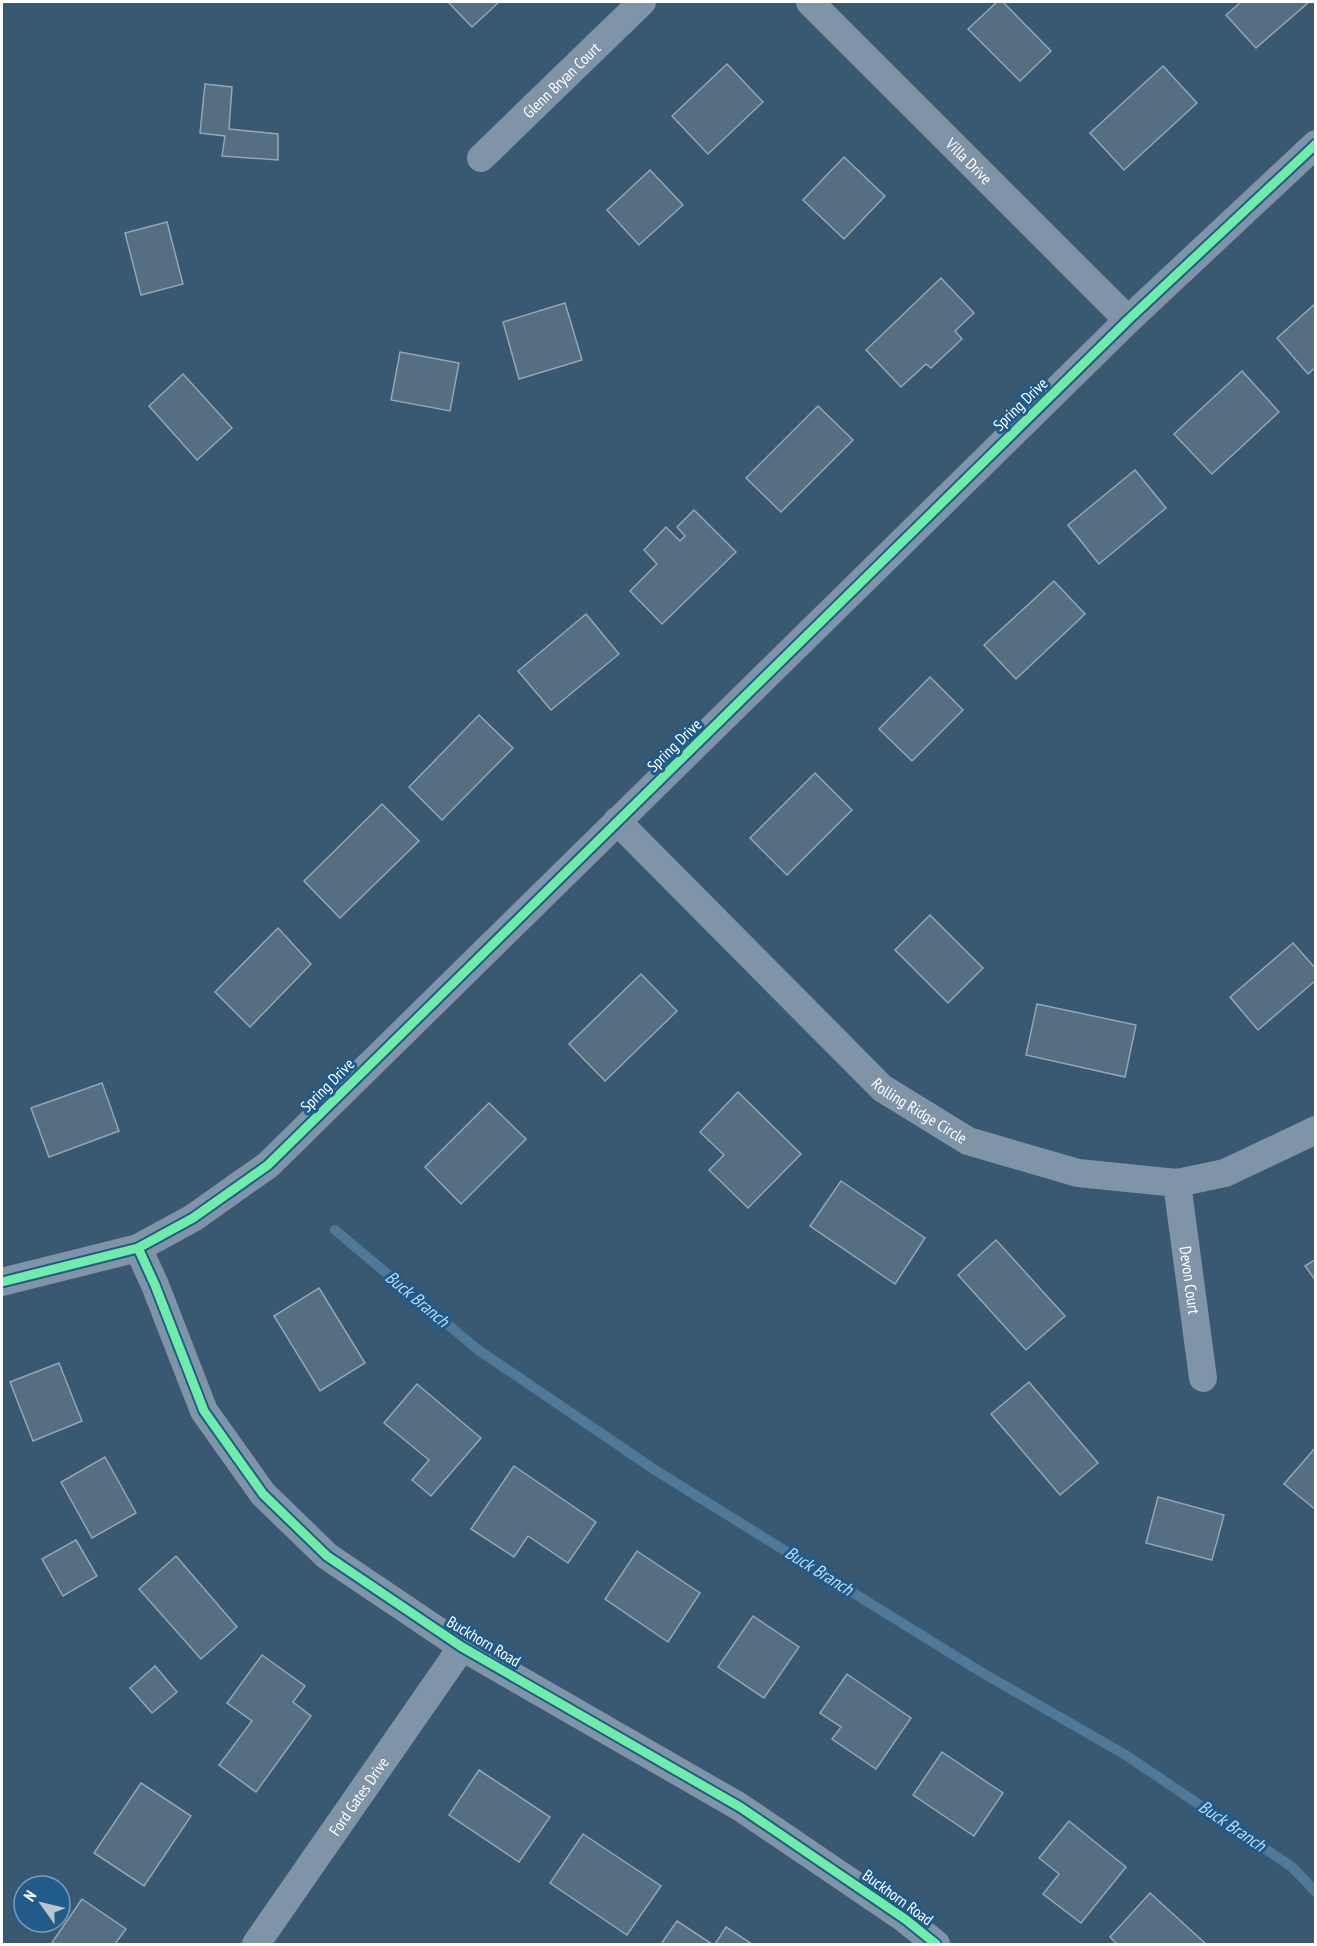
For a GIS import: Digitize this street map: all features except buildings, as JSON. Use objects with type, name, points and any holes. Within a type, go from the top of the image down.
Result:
[{"type":"street","name":"Glenn Bryan Court","points":[[481,158],[642,2]]},
{"type":"street","name":"Villa Drive","points":[[810,2],[1128,320]]},
{"type":"street","name":"Spring Drive","points":[[2,1282],[138,1248],[193,1218],[268,1165],[1128,320],[1316,144]]},
{"type":"street","name":"Rolling Ridge Circle","points":[[617,821],[882,1088],[968,1141],[1078,1173],[1177,1183],[1226,1173],[1316,1130]]},
{"type":"street","name":"Devon Court","points":[[1177,1183],[1203,1378]]},
{"type":"street","name":"Buckhorn Road","points":[[138,1248],[155,1285],[204,1411],[262,1494],[327,1556],[462,1647],[740,1807],[905,1919],[936,1944]]},
{"type":"street","name":"Ford Gates Drive","points":[[256,1944],[462,1647]]},
{"type":"waterway","name":"Buck Branch","points":[[335,1230],[477,1349],[655,1470],[981,1672],[1124,1754],[1292,1867],[1316,1892]]},
{"type":"cycle path","points":[[2,1282],[138,1248],[193,1218],[268,1165],[1128,320],[1316,144]]},
{"type":"cycle path","points":[[138,1248],[155,1285],[204,1411],[263,1494],[327,1556],[462,1647],[740,1807],[905,1919],[936,1944]]}]
